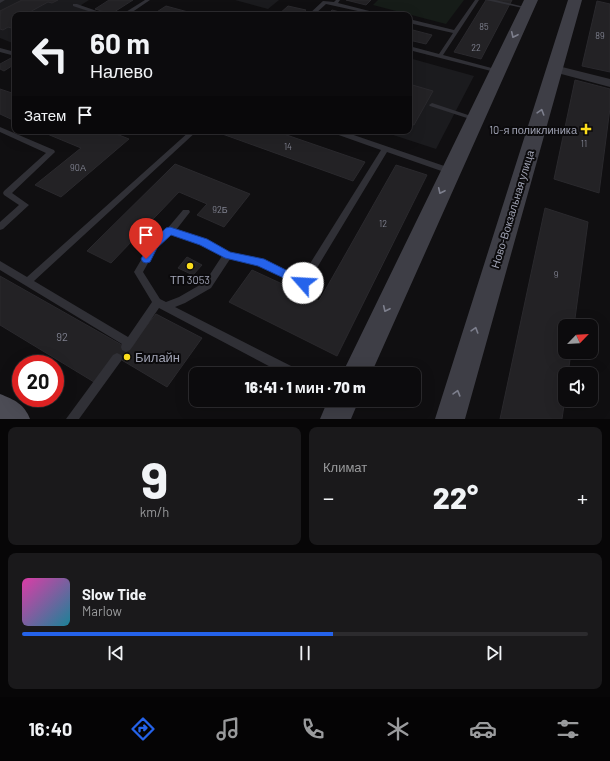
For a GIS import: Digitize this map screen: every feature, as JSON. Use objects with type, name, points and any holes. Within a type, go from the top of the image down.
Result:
[{"type":"main road","name":"Ново-Вокзальная улица","points":[[450,419],[575,0]]},
{"type":"main road","points":[[359,367],[529,4]]},
{"type":"main road","points":[[335,419],[341,407]]},
{"type":"main road","points":[[0,408],[15,419]]},
{"type":"street","points":[[554,69],[610,83]]},
{"type":"lane","points":[[129,12],[148,0]]},
{"type":"lane","points":[[440,56],[477,0]]},
{"type":"lane","points":[[488,0],[529,4]]},
{"type":"lane","points":[[314,12],[325,2],[336,2],[371,12]]},
{"type":"lane","points":[[76,5],[96,12]]},
{"type":"lane","points":[[412,22],[456,32]]},
{"type":"lane","points":[[412,49],[497,71]]},
{"type":"lane","points":[[0,50],[12,53]]},
{"type":"lane","points":[[432,105],[475,119]]},
{"type":"lane","points":[[0,129],[51,152],[7,192],[25,205],[0,227]]},
{"type":"lane","points":[[28,281],[191,134]]},
{"type":"lane","points":[[344,134],[450,171]]},
{"type":"lane","points":[[170,230],[203,242],[228,255],[260,262],[303,283],[386,148]]},
{"type":"lane","points":[[186,212],[154,246],[138,272],[161,304],[282,367]]},
{"type":"lane","points":[[0,265],[28,281],[127,345],[161,304],[182,300],[208,285],[228,255]]},
{"type":"lane","points":[[72,419],[118,358]]},
{"type":"shaded area","points":[[0,0],[89,0],[78,7],[92,12],[12,12],[12,43],[0,38]]},
{"type":"shaded area","points":[[235,0],[279,0],[268,9]]},
{"type":"shaded area","points":[[378,0],[464,0],[446,24],[412,15],[412,12],[400,12],[373,5]]},
{"type":"shaded area","points":[[412,59],[474,76],[436,149],[390,134],[412,134]]},
{"type":"building","points":[[22,0],[58,0],[52,3],[48,2],[30,12],[12,12],[12,28],[8,27],[3,30],[0,29],[0,11]]},
{"type":"building","points":[[109,0],[133,0],[114,12],[105,12],[95,9]]},
{"type":"building","points":[[346,0],[371,0],[366,5]]},
{"type":"building","points":[[486,0],[512,0],[481,59],[454,52]]},
{"type":"building","points":[[597,1],[610,4],[610,72],[582,66]]},
{"type":"building","points":[[166,6],[188,12],[157,12]]},
{"type":"building","points":[[288,6],[306,10],[304,12],[281,12]]},
{"type":"building","points":[[412,30],[432,35],[426,44],[412,41]]},
{"type":"building","points":[[12,58],[12,66],[4,71],[0,69],[0,64]]},
{"type":"building","points":[[575,80],[610,89],[610,108],[599,193],[554,179]]},
{"type":"building","points":[[412,85],[433,91],[414,125],[412,124]]},
{"type":"building","points":[[0,89],[12,93],[12,120],[0,114]]},
{"type":"building","points":[[47,134],[116,134],[129,139],[61,197],[35,185],[81,148]]},
{"type":"building","points":[[222,134],[284,134],[365,162],[353,181]]},
{"type":"building","points":[[175,164],[250,194],[224,227],[197,215],[207,204],[179,192],[111,263],[87,251]]},
{"type":"building","points":[[396,165],[427,175],[337,356],[229,302],[252,270],[319,301]]},
{"type":"building","points":[[545,208],[588,222],[575,319],[558,319],[558,359],[570,359],[569,367],[558,367],[558,407],[564,407],[562,419],[500,419]]},
{"type":"building","name":"ТП 3053","points":[[187,257],[202,265],[193,275],[178,268]]},
{"type":"building","points":[[0,276],[129,349],[94,382],[64,364],[64,355],[49,355],[0,325]]},
{"type":"building","points":[[156,314],[202,338],[167,387],[120,359]]},
{"type":"place","name":"10-я поликлиника","points":[[586,129]]},
{"type":"place","name":"ТП 3053","points":[[190,266]]},
{"type":"place","name":"Билайн","points":[[127,357]]},
{"type":"route","points":[[146,259],[154,246],[170,230],[203,242],[228,255],[260,262],[303,283]]}]
